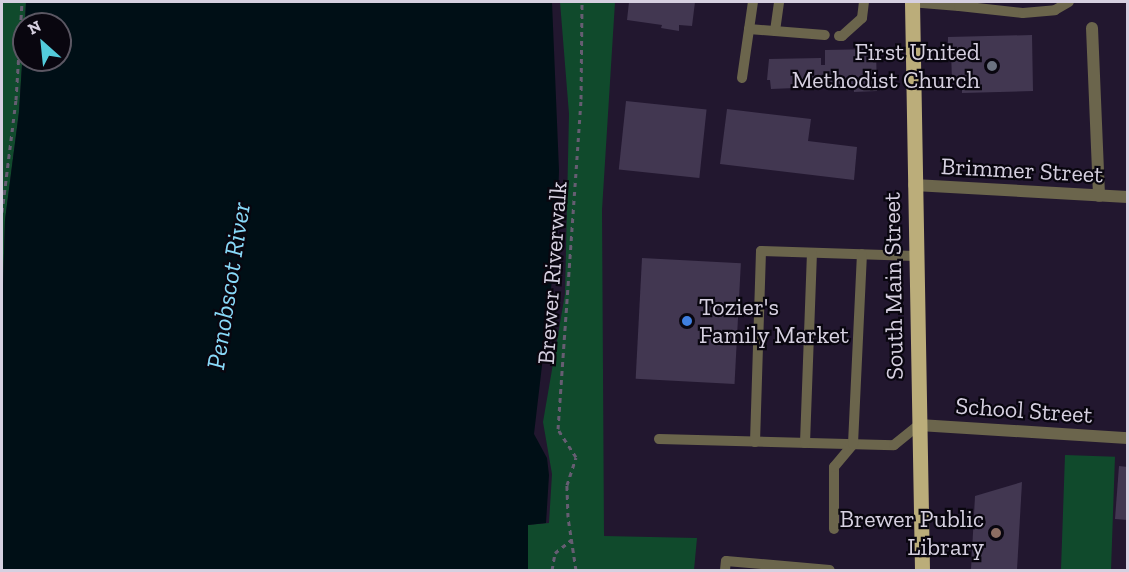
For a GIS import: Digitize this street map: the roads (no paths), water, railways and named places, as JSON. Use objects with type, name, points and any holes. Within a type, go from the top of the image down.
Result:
[{"type":"main road","name":"South Main Street","points":[[912,2],[922,570]]},
{"type":"street","points":[[1092,28],[1099,196]]},
{"type":"street","name":"Brimmer Street","points":[[914,184],[1128,197]]},
{"type":"street","name":"School Street","points":[[919,425],[1128,438]]},
{"type":"lane","points":[[742,78],[753,2]]},
{"type":"lane","points":[[776,31],[779,2]]},
{"type":"lane","points":[[839,36],[842,36],[862,18],[864,2]]},
{"type":"lane","points":[[912,2],[959,4],[1023,13],[1055,10],[1069,2]]},
{"type":"lane","points":[[750,29],[825,35]]},
{"type":"lane","points":[[755,442],[761,251],[915,256]]},
{"type":"lane","points":[[805,443],[812,253]]},
{"type":"lane","points":[[834,529],[834,467],[853,444],[862,254]]},
{"type":"lane","points":[[658,439],[894,445],[919,425]]},
{"type":"lane","points":[[725,570],[726,561],[830,570]]},
{"type":"water","name":"Penobscot River","points":[[26,2],[552,2],[559,170],[557,237],[534,434],[547,458],[549,475],[546,523],[528,525],[528,570],[2,570],[2,319],[5,220],[19,112],[22,72],[72,72],[72,12],[26,12]]},
{"type":"place","name":"First United Methodist Church","points":[[992,66]]},
{"type":"place","name":"Tozier's Family Market","points":[[687,321]]},
{"type":"place","name":"Brewer Public Library","points":[[996,533]]}]
